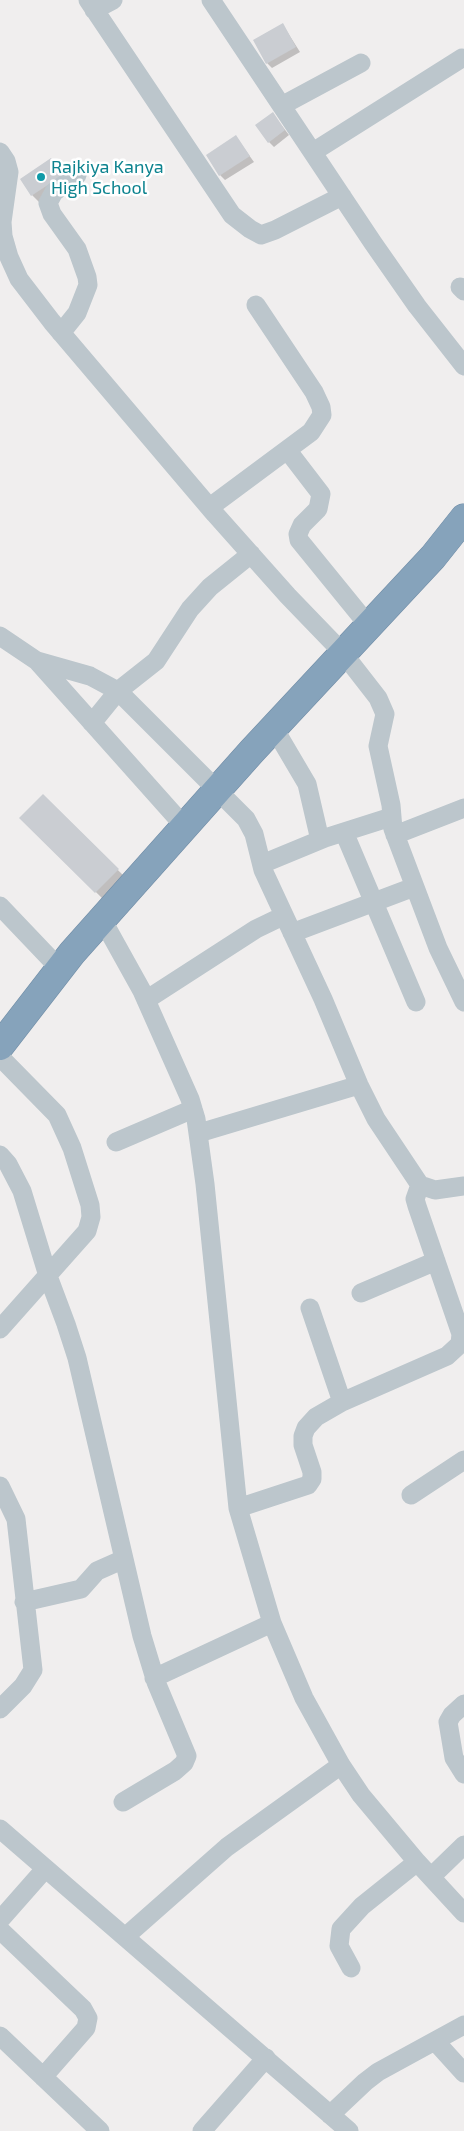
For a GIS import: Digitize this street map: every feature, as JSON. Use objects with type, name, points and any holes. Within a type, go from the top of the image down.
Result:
[{"type":"highway","points":[[0,1046],[102,919],[274,728],[462,526]]},
{"type":"street","points":[[113,0],[91,5],[232,215],[261,235],[275,230],[342,196]]},
{"type":"street","points":[[211,0],[417,306],[464,366]]},
{"type":"street","points":[[313,152],[462,58]]},
{"type":"street","points":[[283,105],[361,63]]},
{"type":"street","points":[[0,152],[6,161],[9,172],[2,222],[9,257],[19,278],[61,333],[210,507],[343,653],[371,687],[385,714],[378,746],[391,805],[393,826],[414,888],[438,948],[463,997]]},
{"type":"street","points":[[61,333],[80,307],[88,285],[87,277],[76,249],[52,214],[48,203],[54,192],[77,175]]},
{"type":"street","points":[[210,507],[288,451],[319,422],[321,407],[314,392],[256,305]]},
{"type":"street","points":[[288,451],[321,494],[318,509],[302,525],[298,534],[299,540],[369,626]]},
{"type":"street","points":[[92,723],[118,691],[156,661],[190,609],[210,587],[251,554]]},
{"type":"street","points":[[0,636],[37,661],[185,827]]},
{"type":"street","points":[[37,661],[90,676],[118,691],[246,819],[283,916],[358,1085],[392,1144],[420,1185],[435,1190],[464,1186]]},
{"type":"street","points":[[274,728],[307,784],[320,840]]},
{"type":"street","points":[[262,864],[344,832],[393,826],[464,808]]},
{"type":"street","points":[[344,832],[416,1002]]},
{"type":"street","points":[[292,933],[414,888]]},
{"type":"street","points":[[0,906],[60,969]]},
{"type":"street","points":[[146,1000],[247,934],[283,916]]},
{"type":"street","points":[[102,919],[146,1000],[193,1109],[199,1133],[238,1508],[272,1623],[304,1698],[341,1765],[361,1795],[417,1862],[464,1913]]},
{"type":"street","points":[[0,1057],[58,1115],[72,1148],[90,1205],[91,1216],[87,1231],[0,1329]]},
{"type":"street","points":[[199,1133],[358,1085]]},
{"type":"street","points":[[116,1142],[193,1109]]},
{"type":"street","points":[[0,1155],[8,1164],[22,1191],[48,1276],[77,1358],[142,1636],[154,1678],[188,1756],[184,1763],[175,1771],[123,1802]]},
{"type":"street","points":[[238,1508],[308,1485],[312,1479],[312,1472],[303,1445],[306,1428],[316,1417],[342,1402],[430,1364],[456,1349],[461,1340],[457,1301],[436,1261],[417,1206],[416,1199],[420,1185]]},
{"type":"street","points":[[361,1294],[436,1261]]},
{"type":"street","points":[[310,1308],[342,1402]]},
{"type":"street","points":[[411,1495],[464,1460]]},
{"type":"street","points":[[0,1486],[16,1519],[33,1670],[23,1686],[0,1709]]},
{"type":"street","points":[[24,1602],[81,1589],[97,1571],[124,1559]]},
{"type":"street","points":[[154,1678],[272,1623]]},
{"type":"street","points":[[464,1704],[452,1714],[448,1722],[448,1730],[454,1758],[464,1774]]},
{"type":"street","points":[[124,1937],[226,1847],[341,1765]]},
{"type":"street","points":[[0,1829],[349,2131]]},
{"type":"street","points":[[431,1877],[464,1845]]},
{"type":"street","points":[[352,1968],[339,1946],[341,1929],[362,1906],[417,1862]]},
{"type":"street","points":[[0,1920],[45,1868]]},
{"type":"street","points":[[0,1930],[83,2009],[88,2018],[86,2028],[43,2077]]},
{"type":"street","points":[[330,2115],[371,2077],[464,2025]]},
{"type":"street","points":[[0,2036],[100,2131]]},
{"type":"street","points":[[435,2041],[464,2072]]},
{"type":"street","points":[[202,2131],[266,2058]]},
{"type":"building","points":[[283,23],[296,47],[266,64],[253,40]]},
{"type":"building","points":[[273,112],[285,130],[268,143],[255,125]]},
{"type":"building","points":[[236,135],[250,156],[219,176],[206,155]]},
{"type":"building","name":"Rajkiya Kanya High School","points":[[51,158],[63,175],[31,196],[20,179]]},
{"type":"building","points":[[43,794],[119,869],[95,893],[19,818]]},
{"type":"place","name":"Rajkiya Kanya High School","points":[[41,177]]}]
